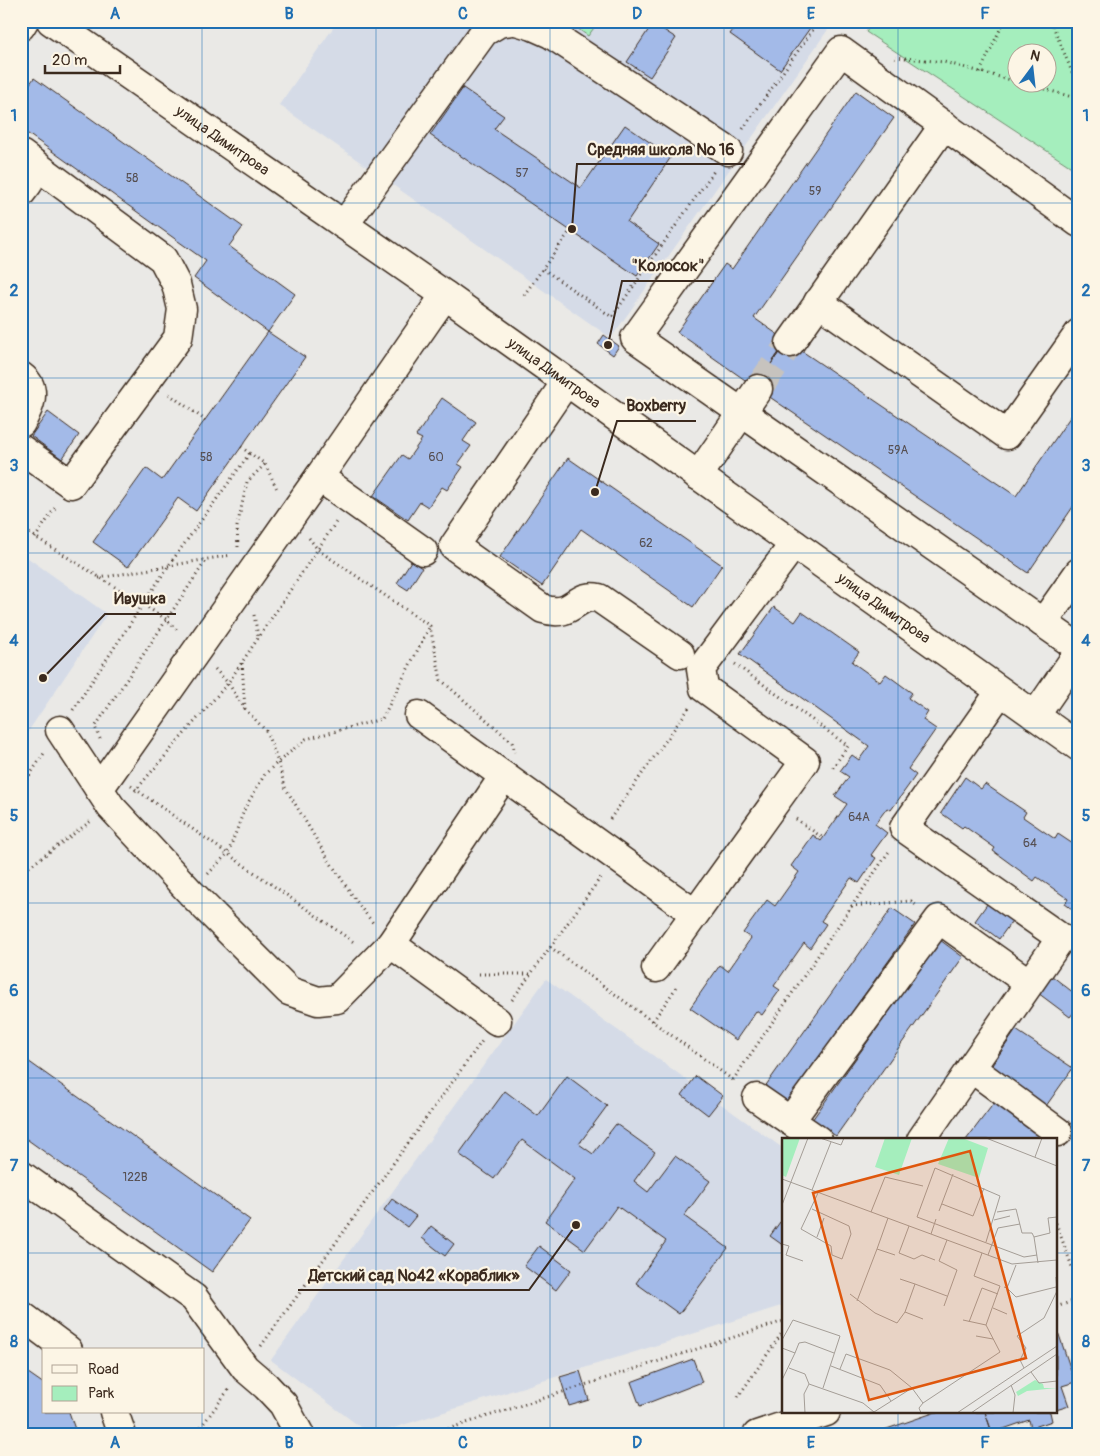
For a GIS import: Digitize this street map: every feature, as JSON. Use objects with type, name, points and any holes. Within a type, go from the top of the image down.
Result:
[{"type":"street","points":[[21,26],[24,21]]},
{"type":"street","name":"улица Димитрова","points":[[51,21],[445,294],[1079,747]]},
{"type":"street","points":[[344,225],[484,32],[499,23],[512,21]]},
{"type":"street","points":[[516,21],[551,34],[728,151]]},
{"type":"street","points":[[1079,223],[841,51],[635,338],[1079,648]]},
{"type":"street","points":[[790,343],[944,125]]},
{"type":"street","points":[[21,154],[163,259],[176,284],[182,309],[178,338],[71,484],[21,448]]},
{"type":"street","points":[[107,789],[197,650],[320,477],[445,294]]},
{"type":"street","points":[[818,302],[1006,435],[1079,333]]},
{"type":"street","points":[[21,376],[30,387],[32,396],[21,424]]},
{"type":"street","points":[[566,382],[454,546],[543,609],[551,612],[560,612],[568,610],[584,598],[591,596],[599,598],[680,654]]},
{"type":"street","points":[[698,476],[758,389]]},
{"type":"street","points":[[320,477],[423,552]]},
{"type":"street","points":[[656,968],[805,761],[704,688],[701,669],[794,544]]},
{"type":"street","points":[[1043,623],[1079,572]]},
{"type":"street","points":[[1036,716],[1079,652]]},
{"type":"street","points":[[922,1138],[1029,983],[1070,944],[904,828],[1000,692]]},
{"type":"street","points":[[419,715],[694,913]]},
{"type":"street","points":[[60,730],[191,893],[289,991],[318,1001],[338,999],[384,951],[515,784]]},
{"type":"street","points":[[790,1121],[939,919],[1029,983]]},
{"type":"street","points":[[384,951],[496,1021]]},
{"type":"street","points":[[971,1068],[1058,1132]]},
{"type":"street","points":[[757,1098],[815,1138]]},
{"type":"street","points":[[21,1175],[194,1298],[244,1368],[284,1404],[300,1435]]},
{"type":"street","points":[[21,1315],[65,1348]]},
{"type":"street","points":[[115,1414],[122,1435]]},
{"type":"street","points":[[757,1435],[820,1414]]},
{"type":"path","points":[[543,269],[612,317],[819,21]]},
{"type":"path","points":[[980,72],[1004,21]]},
{"type":"path","points":[[1051,21],[1079,89]]},
{"type":"path","points":[[873,74],[886,56],[944,62],[1008,79]]},
{"type":"path","points":[[1054,92],[1079,99]]},
{"type":"path","points":[[524,295],[570,231]]},
{"type":"path","points":[[148,379],[205,420]]},
{"type":"path","points":[[241,447],[265,464],[280,494],[318,550],[430,626],[441,680],[512,742],[515,784]]},
{"type":"path","points":[[21,788],[142,604],[250,453]]},
{"type":"path","points":[[35,538],[71,484]]},
{"type":"path","points":[[136,790],[228,683],[350,500]]},
{"type":"path","points":[[21,528],[166,619],[228,683],[245,709],[266,731],[285,787],[328,859],[361,908],[384,951]]},
{"type":"path","points":[[99,578],[239,554]]},
{"type":"path","points":[[107,789],[95,727],[207,559]]},
{"type":"path","points":[[191,893],[228,852],[246,808],[264,774],[306,739],[382,719],[430,626]]},
{"type":"path","points":[[242,662],[245,709]]},
{"type":"path","points":[[195,1435],[550,947],[605,849],[704,688]]},
{"type":"path","points":[[107,789],[136,790]]},
{"type":"path","points":[[21,873],[107,789],[136,790],[228,852],[384,951]]},
{"type":"path","points":[[796,819],[824,838]]},
{"type":"path","points":[[733,1080],[904,828]]},
{"type":"path","points":[[869,869],[874,872]]},
{"type":"path","points":[[851,906],[911,902],[939,919]]},
{"type":"path","points":[[550,947],[757,1098]]},
{"type":"path","points":[[1058,1228],[1079,1286]]},
{"type":"path","points":[[1058,1305],[1079,1299]]},
{"type":"path","points":[[429,1435],[782,1321]]},
{"type":"path","points":[[738,1396],[782,1333]]},
{"type":"shaded area","points":[[338,21],[834,21],[611,338],[279,105]]},
{"type":"shaded area","points":[[21,553],[107,614],[21,742]]},
{"type":"shaded area","points":[[546,979],[782,1148],[781,1306],[371,1435],[271,1360]]},
{"type":"green space","points":[[567,21],[599,21],[588,36]]},
{"type":"green space","points":[[874,21],[1079,21],[1079,172],[866,32]]},
{"type":"building","points":[[738,21],[785,21],[789,24],[791,21],[815,21],[780,70],[730,34]]},
{"type":"building","points":[[653,23],[676,38],[650,77],[627,62]]},
{"type":"building","points":[[34,78],[243,227],[229,246],[295,294],[268,332],[194,278],[206,261],[21,129],[21,96]]},
{"type":"building","points":[[463,88],[504,116],[494,129],[581,188],[625,125],[671,157],[627,222],[659,244],[637,276],[430,135]]},
{"type":"building","points":[[856,91],[894,118],[754,318],[787,341],[755,387],[677,332],[725,264],[732,269]]},
{"type":"building","points":[[268,332],[305,357],[196,511],[178,498],[128,567],[93,542],[146,468],[162,480]]},
{"type":"building","points":[[604,335],[619,346],[613,355],[598,344]]},
{"type":"building","points":[[787,341],[1016,496],[1079,404],[1079,498],[1028,573],[755,387]]},
{"type":"building","points":[[442,398],[476,422],[463,441],[471,446],[458,464],[463,467],[447,490],[442,487],[428,507],[420,502],[408,520],[373,496],[402,455],[408,459],[422,439],[416,436]]},
{"type":"building","points":[[48,412],[79,435],[62,459],[31,436]]},
{"type":"building","points":[[568,458],[722,565],[693,607],[581,529],[542,586],[500,557]]},
{"type":"building","points":[[411,561],[422,568],[408,590],[397,583]]},
{"type":"building","points":[[774,607],[795,622],[802,612],[859,652],[852,662],[880,682],[886,674],[912,693],[908,698],[928,712],[923,720],[936,729],[908,769],[916,775],[891,810],[887,808],[875,824],[887,833],[871,855],[876,858],[859,883],[851,878],[821,921],[826,924],[810,948],[804,943],[774,986],[780,990],[762,1015],[756,1011],[736,1040],[690,1008],[720,965],[728,971],[751,938],[743,933],[767,900],[775,906],[799,872],[791,866],[813,835],[821,841],[847,804],[835,796],[849,777],[840,771],[852,755],[859,760],[869,746],[740,654]]},
{"type":"building","points":[[965,777],[981,789],[985,784],[1026,812],[1023,817],[1055,839],[1058,834],[1079,848],[1079,914],[1065,904],[1068,899],[1037,877],[1034,881],[993,851],[995,848],[964,826],[962,828],[941,813]]},
{"type":"building","points":[[990,900],[1014,918],[999,939],[975,921]]},
{"type":"building","points":[[892,908],[915,924],[786,1104],[764,1088]]},
{"type":"building","points":[[940,940],[963,957],[836,1136],[812,1120]]},
{"type":"building","points":[[1052,976],[1079,997],[1079,1006],[1070,1017],[1038,993]]},
{"type":"building","points":[[1016,1030],[1073,1068],[1046,1106],[990,1068]]},
{"type":"building","points":[[21,1056],[250,1220],[212,1272],[21,1135]]},
{"type":"building","points":[[567,1076],[607,1106],[579,1144],[593,1154],[616,1124],[655,1152],[634,1181],[648,1192],[675,1156],[710,1181],[684,1216],[728,1248],[679,1314],[636,1283],[666,1241],[617,1206],[585,1250],[545,1221],[575,1179],[522,1140],[494,1179],[459,1154],[505,1091],[538,1116]]},
{"type":"building","points":[[696,1076],[723,1096],[708,1115],[682,1095]]},
{"type":"building","points":[[997,1099],[1050,1138],[968,1138]]},
{"type":"building","points":[[392,1199],[416,1216],[407,1227],[384,1210]]},
{"type":"building","points":[[780,1222],[782,1224],[782,1245],[770,1236]]},
{"type":"building","points":[[431,1226],[454,1244],[445,1256],[422,1238]]},
{"type":"building","points":[[539,1246],[571,1270],[556,1290],[524,1266]]},
{"type":"building","points":[[1058,1332],[1075,1382],[1062,1386],[1069,1406],[1058,1409]]},
{"type":"building","points":[[693,1359],[702,1382],[640,1406],[631,1382]]},
{"type":"building","points":[[21,1368],[42,1383],[42,1414],[70,1414],[77,1435],[21,1435]]},
{"type":"building","points":[[580,1371],[589,1400],[569,1406],[560,1377]]},
{"type":"building","points":[[930,1414],[986,1414],[993,1435],[879,1435],[878,1432]]},
{"type":"building","points":[[986,1414],[1050,1414],[1052,1421],[1031,1428],[1029,1420],[992,1433]]},
{"type":"tunnel","points":[[758,389],[790,343]]},
{"type":"place","name":"Средняя школа № 16","points":[[572,229]]},
{"type":"place","name":"\"Колосок\"","points":[[608,345]]},
{"type":"place","name":"Boxberry","points":[[595,492]]},
{"type":"place","name":"Ивушка","points":[[43,678]]},
{"type":"place","name":"Детский сад №42 «Кораблик»","points":[[576,1225]]}]
